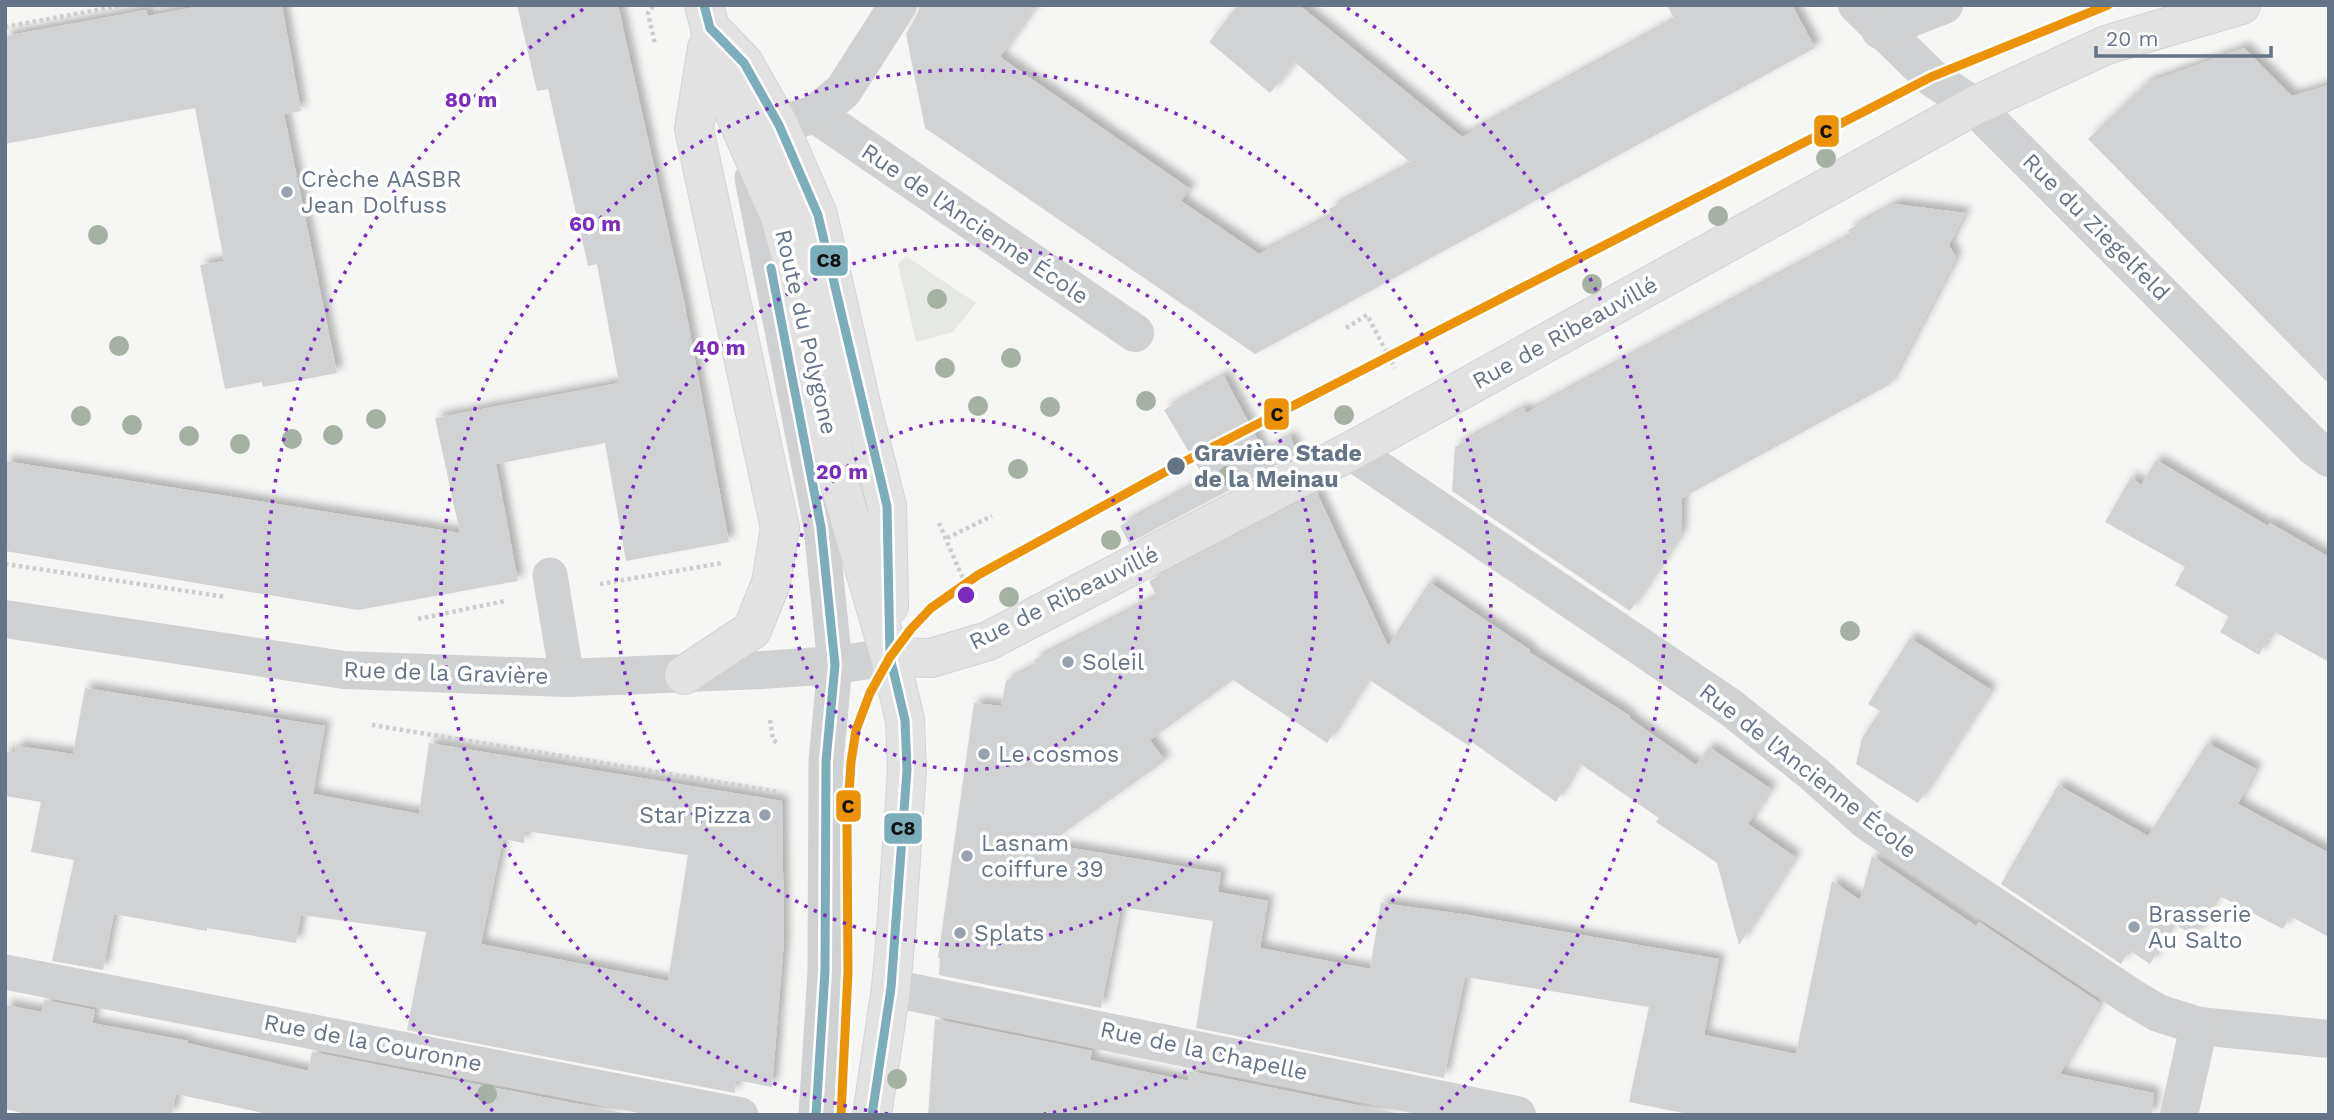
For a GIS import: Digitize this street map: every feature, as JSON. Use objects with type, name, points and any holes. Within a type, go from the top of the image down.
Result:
[{"type":"street","points":[[761,129],[815,114],[842,91],[898,5]]},
{"type":"street","points":[[1868,18],[1944,5]]},
{"type":"street","name":"Rue de Ribeauvillé","points":[[890,657],[931,658],[988,641],[1351,451],[1974,106],[2106,44],[2241,5]]},
{"type":"street","name":"Route du Polygone","points":[[707,17],[744,63],[761,129],[818,215],[887,506],[890,657],[905,720],[907,770],[891,988],[872,1115]]},
{"type":"street","name":"Route du Polygone","points":[[684,675],[752,630],[771,583],[780,528],[694,129],[707,17]]},
{"type":"street","name":"Rue du Ziegelfeld","points":[[1868,18],[1931,78],[1974,106],[2314,447],[2329,458]]},
{"type":"street","name":"Rue de l'Ancienne École","points":[[815,114],[1135,333]]},
{"type":"street","name":"Rue de l'Ancienne École","points":[[1351,451],[1730,707],[1814,774],[1868,822],[2131,997],[2158,1013],[2199,1026],[2329,1039]]},
{"type":"street","name":"Rue de la Gravière","points":[[5,619],[344,670],[567,678],[684,675],[835,665],[890,657]]},
{"type":"street","name":"Rue de la Chapelle","points":[[891,988],[1517,1115]]},
{"type":"street","points":[[2179,1115],[2199,1026]]},
{"type":"lane","name":"Route du Polygone","points":[[761,129],[821,527],[835,665],[826,761],[825,971],[816,1115]]},
{"type":"lane","points":[[552,583],[567,678]]},
{"type":"lane","name":"Rue de la Couronne","points":[[5,972],[741,1115]]},
{"type":"path","points":[[5,27],[124,5]]},
{"type":"path","points":[[1346,328],[1367,315],[1418,414]]},
{"type":"path","points":[[937,516],[974,605]]},
{"type":"path","points":[[947,538],[992,516]]},
{"type":"path","points":[[409,621],[552,583],[727,563]]},
{"type":"path","points":[[5,564],[234,599]]},
{"type":"path","points":[[359,723],[825,799]]},
{"type":"shaded area","points":[[906,256],[976,303],[953,332],[916,342],[898,264]]},
{"type":"building","points":[[206,5],[282,5],[301,111],[284,114],[337,373],[263,387],[262,382],[225,389],[200,265],[224,261],[195,108],[5,144],[5,36],[146,10],[148,16]]},
{"type":"building","points":[[517,5],[618,5],[684,301],[729,542],[626,561],[605,443],[496,464],[518,581],[358,610],[5,551],[5,461],[460,533],[435,418],[619,383],[597,264],[588,266],[548,89],[537,91]]},
{"type":"building","points":[[920,5],[1036,5],[1000,57],[1190,189],[1181,201],[1259,254],[1332,216],[1329,209],[1412,164],[1295,62],[1270,93],[1209,42],[1238,5],[1299,5],[1462,137],[1675,20],[1667,5],[1792,5],[1815,48],[1255,354],[925,128],[906,34]]},
{"type":"building","points":[[2244,48],[2292,96],[2329,85],[2329,384],[2088,139],[2147,83]]},
{"type":"building","points":[[1895,204],[1965,213],[1949,245],[1956,258],[1889,385],[1682,498],[1681,534],[1630,611],[1452,491],[1455,447],[1524,408],[1526,413],[1851,236],[1848,230]]},
{"type":"building","points":[[1224,376],[1264,452],[1290,436],[1298,454],[1129,543],[1120,526],[1205,479],[1164,410]]},
{"type":"building","points":[[2156,460],[2268,526],[2270,523],[2329,557],[2329,662],[2275,632],[2271,640],[2268,638],[2259,655],[2220,632],[2229,617],[2175,585],[2185,567],[2105,522],[2131,477],[2141,485]]},
{"type":"building","points":[[1317,493],[1388,646],[1429,582],[1530,650],[1529,652],[1630,716],[1629,718],[1696,765],[1709,747],[1771,789],[1748,824],[1795,857],[1739,945],[1717,863],[1656,822],[1659,818],[1579,763],[1556,802],[1472,742],[1469,746],[1368,679],[1327,743],[1233,680],[1150,740],[1165,761],[1048,844],[1221,873],[1218,892],[1268,901],[1260,948],[1370,969],[1381,903],[1462,914],[1719,959],[1704,1035],[1796,1054],[1832,881],[1860,900],[1872,856],[1976,926],[1979,922],[2100,1003],[2060,1074],[2154,1093],[2152,1115],[1693,1115],[1663,1109],[1629,1102],[1649,1007],[1465,977],[1444,1078],[1196,1028],[1213,921],[1121,907],[1101,1008],[939,975],[938,958],[974,703],[1001,706],[1006,681],[1036,666],[1034,660],[1157,597],[1149,581]]},
{"type":"building","points":[[1910,638],[1991,690],[1918,803],[1856,764],[1862,738],[1880,711],[1868,704]]},
{"type":"building","points":[[85,688],[325,726],[313,794],[419,814],[429,743],[782,801],[784,941],[772,1087],[736,1080],[735,1093],[407,1030],[426,932],[301,915],[296,943],[207,928],[207,931],[114,914],[103,970],[52,961],[74,860],[31,852],[41,802],[5,796],[5,751],[15,753],[16,746],[73,754]],"holes":[[[525,831],[688,855],[668,981],[481,944],[503,839],[524,843]]]},
{"type":"building","points":[[2207,743],[2256,769],[2238,804],[2329,853],[2329,937],[2290,916],[2283,929],[2218,895],[2195,936],[2173,923],[2150,964],[2129,950],[2121,964],[2001,884],[2058,785],[2148,836]]},
{"type":"building","points":[[44,1000],[95,1010],[92,1023],[188,1041],[187,1043],[308,1071],[312,1052],[634,1115],[272,1115],[176,1094],[172,1115],[30,1115],[5,1109],[5,1005],[42,1012]]},
{"type":"building","points":[[935,1019],[1092,1051],[1090,1060],[1188,1081],[1189,1071],[1406,1115],[928,1115]]},
{"type":"transit line","name":"C8","points":[[704,5],[710,28],[744,63],[779,125],[818,215],[887,506],[890,657],[905,720],[907,770],[891,988],[872,1115]]},
{"type":"transit line","name":"C","points":[[841,1115],[848,972],[847,825],[856,730],[870,693],[890,657],[931,608],[978,575],[1176,466],[1931,77],[2108,5]]},
{"type":"transit line","name":"C8","points":[[771,268],[821,527],[835,665],[826,761],[825,971],[816,1115]]},
{"type":"place","name":"Crèche AASBR Jean Dolfuss","points":[[287,192]]},
{"type":"place","name":"Gravière Stade de la Meinau","points":[[1176,466]]},
{"type":"place","name":"Soleil","points":[[1068,662]]},
{"type":"place","name":"Le cosmos","points":[[984,754]]},
{"type":"place","name":"Star Pizza","points":[[765,815]]},
{"type":"place","name":"Lasnam coiffure 39","points":[[967,856]]},
{"type":"place","name":"Brasserie Au Salto","points":[[2134,927]]},
{"type":"place","name":"Splats","points":[[960,933]]}]
